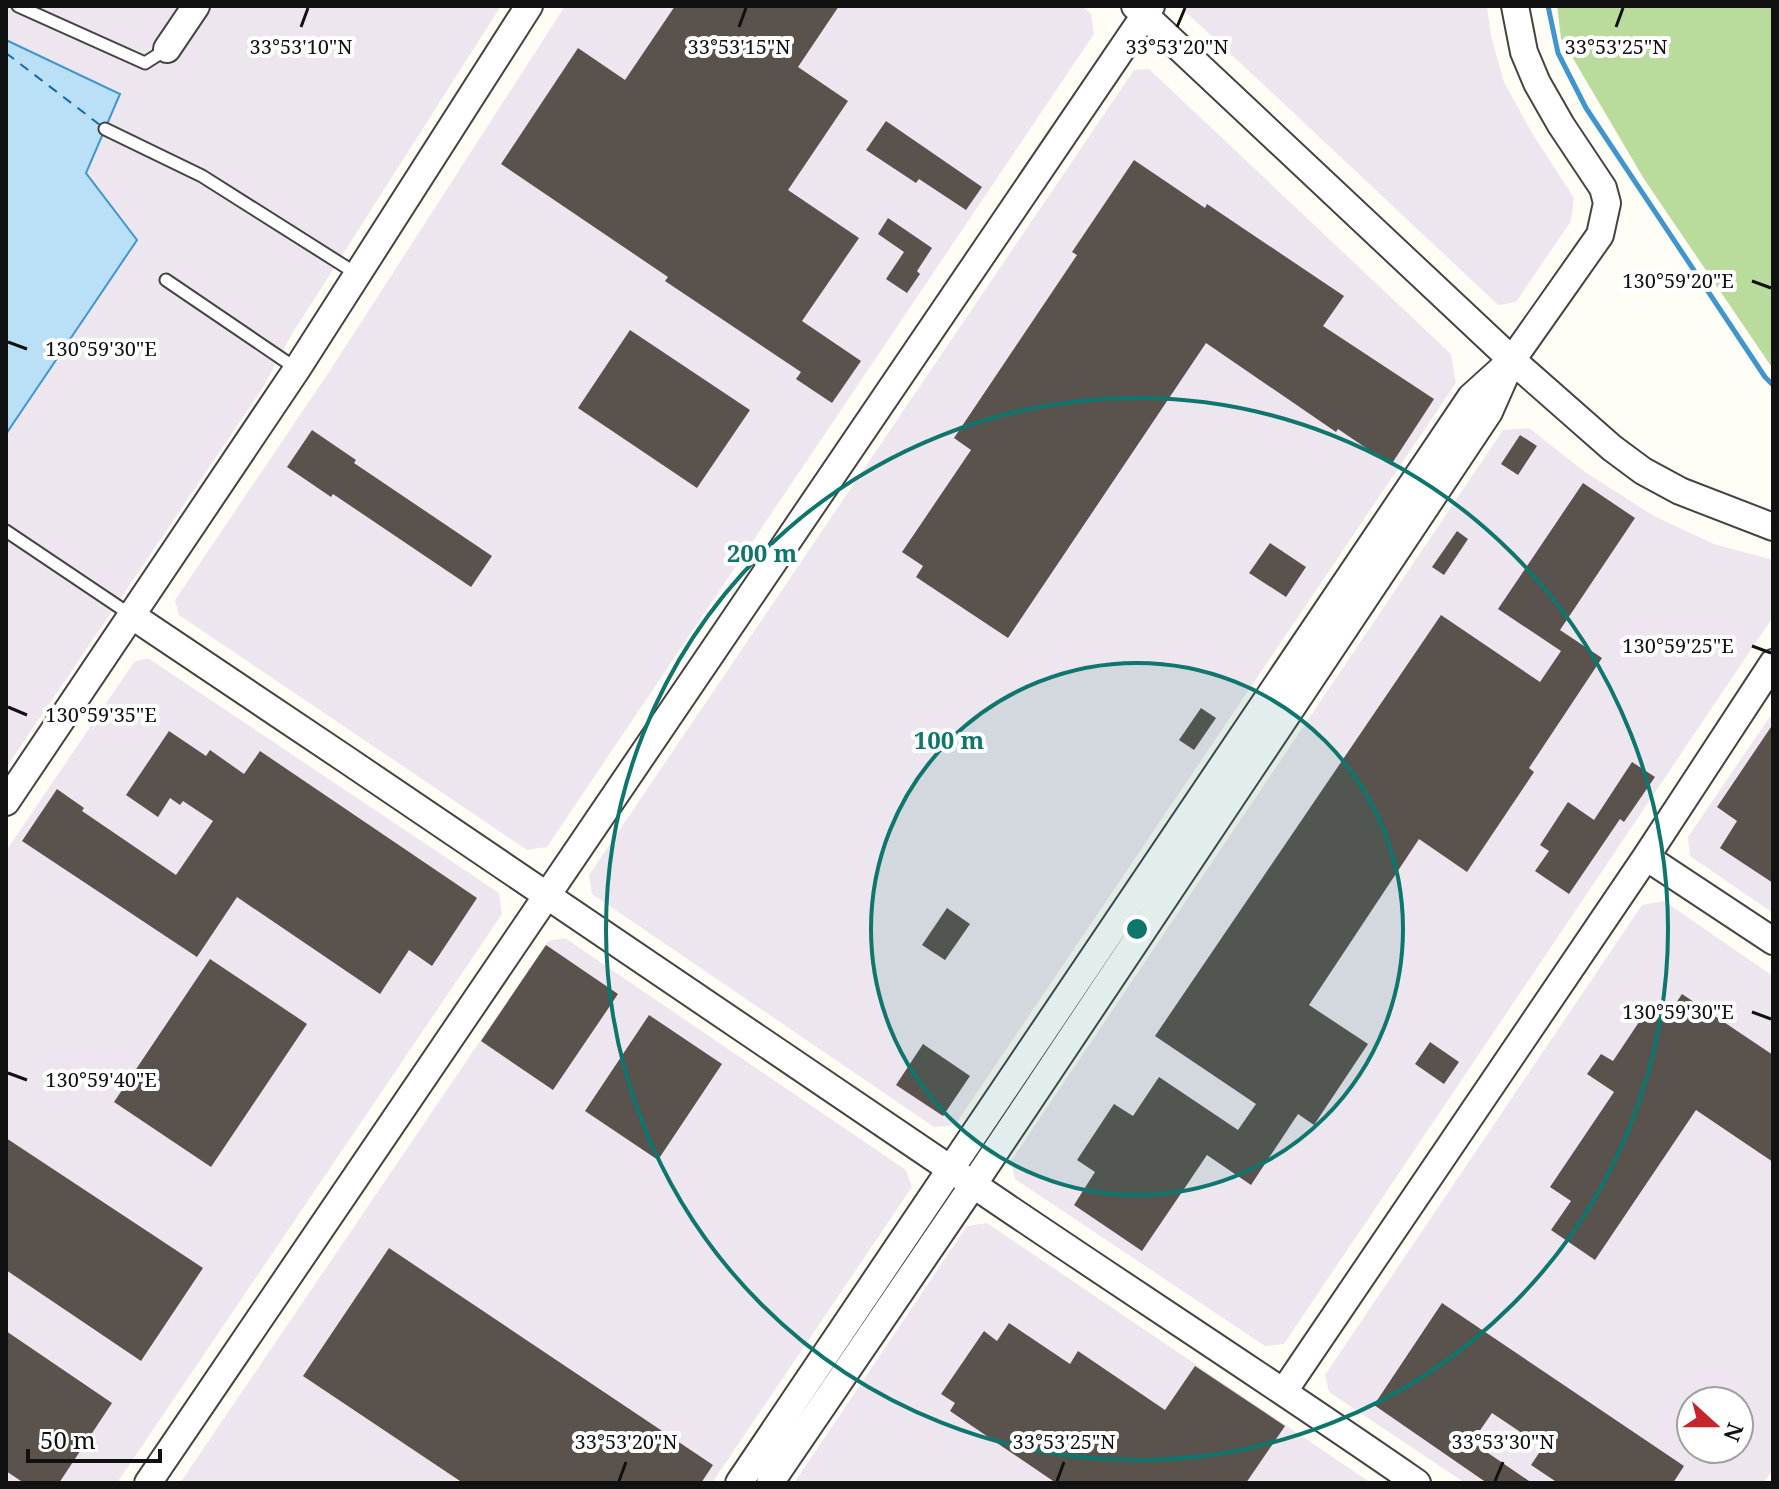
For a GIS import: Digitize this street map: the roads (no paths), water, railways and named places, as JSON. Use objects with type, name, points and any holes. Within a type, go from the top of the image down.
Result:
[{"type":"street","points":[[167,49],[196,6]]},
{"type":"street","points":[[6,802],[297,369],[529,6]]},
{"type":"street","points":[[770,1483],[973,1185],[1489,412],[1512,360],[1600,235],[1607,203],[1603,188],[1537,83],[1524,52],[1515,6]]},
{"type":"street","points":[[148,1483],[1144,9],[1512,360],[1612,448],[1643,471],[1680,491],[1773,527]]},
{"type":"street","points":[[739,1483],[1471,397],[1512,360]]},
{"type":"street","points":[[131,615],[1417,1483]]},
{"type":"street","points":[[1284,1391],[1646,857],[1773,663]]},
{"type":"street","points":[[1646,857],[1773,941]]},
{"type":"lane","points":[[18,6],[145,63],[167,49]]},
{"type":"lane","points":[[105,129],[179,163],[358,275]]},
{"type":"lane","points":[[166,280],[297,369]]},
{"type":"lane","points":[[6,531],[131,615]]},
{"type":"water","points":[[6,40],[120,94],[86,173],[137,240],[6,434]]},
{"type":"waterway","points":[[1548,6],[1558,53],[1586,108],[1773,385]]}]
